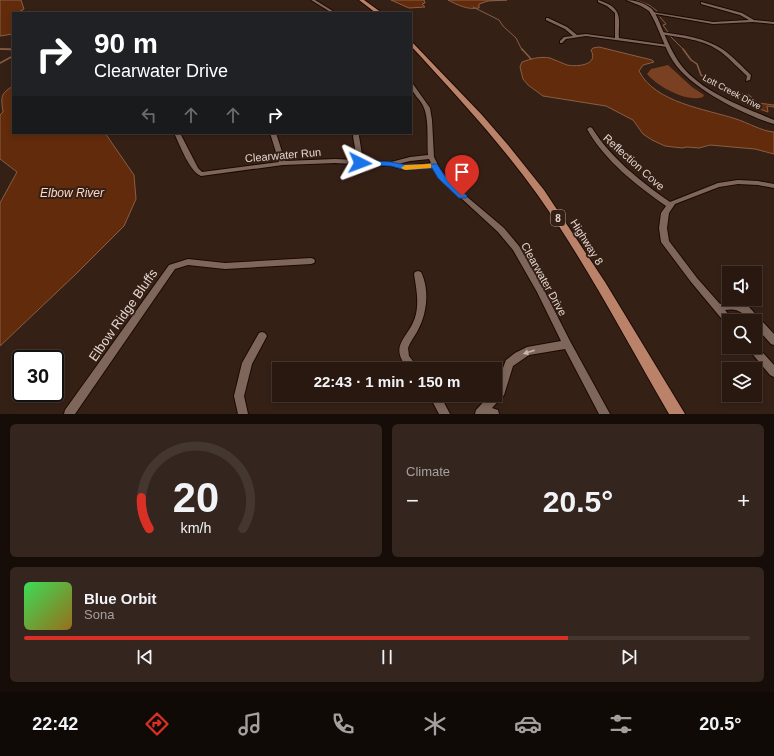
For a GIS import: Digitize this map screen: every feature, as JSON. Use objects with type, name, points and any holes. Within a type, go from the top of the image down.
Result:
[{"type":"main road","points":[[361,0],[378,12]]},
{"type":"main road","name":"Highway 8","points":[[412,44],[470,104],[534,183],[580,252],[677,414]]},
{"type":"street","points":[[313,0],[332,12]]},
{"type":"street","points":[[628,0],[642,5],[652,13],[713,23],[753,20],[774,23]]},
{"type":"street","points":[[599,1],[617,13],[617,38]]},
{"type":"street","points":[[702,3],[741,14],[753,20]]},
{"type":"street","name":"Lott Creek Drive","points":[[652,13],[668,47],[680,67],[698,83],[729,101],[774,122]]},
{"type":"street","points":[[547,19],[566,28],[575,35]]},
{"type":"street","points":[[662,33],[691,38],[722,51],[749,76],[748,80]]},
{"type":"street","points":[[561,42],[565,38],[575,35],[593,35],[617,38],[640,44],[668,47]]},
{"type":"street","name":"Clearwater Drive","points":[[412,86],[427,108],[431,157],[441,177],[486,215],[516,248],[540,290],[605,414]]},
{"type":"street","name":"Reflection Cove","points":[[590,130],[595,139],[651,193],[670,205]]},
{"type":"street","name":"Clearwater Run","points":[[178,134],[195,169],[201,174],[283,163],[335,161],[391,164],[406,168],[434,165]]},
{"type":"street","points":[[273,134],[283,163]]},
{"type":"street","points":[[357,134],[360,163]]},
{"type":"street","name":"Clearwater Run","points":[[391,164],[410,159],[431,157]]},
{"type":"street","points":[[723,314],[665,242],[663,228],[665,213],[673,202],[718,185],[738,182],[758,183],[774,186]]},
{"type":"street","name":"Elbow Ridge Bluffs","points":[[69,414],[172,267],[188,262],[225,266],[311,261]]},
{"type":"street","points":[[408,362],[405,358],[403,348],[418,321],[423,299],[418,274]]},
{"type":"street","points":[[718,308],[734,306],[746,310],[774,341]]},
{"type":"street","points":[[243,414],[239,396],[247,363],[262,336]]},
{"type":"street","points":[[481,413],[500,391],[509,363],[527,351],[567,344]]},
{"type":"street","points":[[758,354],[774,372]]},
{"type":"street","points":[[438,402],[445,414]]},
{"type":"street","points":[[481,413],[494,414]]},
{"type":"shaded area","points":[[668,65],[692,87],[704,95],[703,97],[689,98],[681,96],[658,84],[647,74],[651,69]]},
{"type":"water","points":[[0,0],[21,0],[24,9],[19,12],[12,12],[12,34],[0,36]]},
{"type":"water","points":[[391,0],[424,0],[425,3],[422,4],[425,7],[409,8]]},
{"type":"water","points":[[448,0],[507,0],[488,1],[479,4],[479,8],[470,8],[463,7]]},
{"type":"water","points":[[599,47],[652,60],[654,62],[643,65],[639,71],[647,82],[657,91],[669,98],[774,132],[774,154],[755,149],[710,145],[699,148],[665,146],[643,134],[633,120],[606,106],[543,96],[528,85],[523,79],[520,67],[522,62],[547,57],[567,65],[577,66],[590,62],[593,55],[591,50]]},
{"type":"water","name":"Elbow River","points":[[12,87],[12,134],[106,134],[134,175],[136,199],[124,226],[0,346],[0,203],[17,172],[0,159],[0,115],[3,112],[2,96]]},
{"type":"water","points":[[725,90],[749,95],[758,103],[774,105],[774,107],[767,106],[768,112],[746,104],[744,102],[747,100],[746,99],[730,95],[723,91]]},
{"type":"waterway","points":[[636,0],[649,5],[657,11]]},
{"type":"waterway","points":[[473,7],[499,20],[503,26],[516,38],[522,50]]},
{"type":"waterway","points":[[660,17],[666,24],[663,25],[668,32]]},
{"type":"waterway","points":[[670,36],[683,49]]},
{"type":"waterway","points":[[12,49],[0,49],[12,50]]},
{"type":"waterway","points":[[522,49],[531,59]]},
{"type":"waterway","points":[[683,49],[691,60],[697,64],[701,75],[726,91]]},
{"type":"waterway","points":[[0,63],[12,57]]},
{"type":"slow traffic","points":[[405,168],[428,166]]},
{"type":"route","points":[[360,163],[391,164],[406,168],[434,165],[441,177],[462,196]]}]
